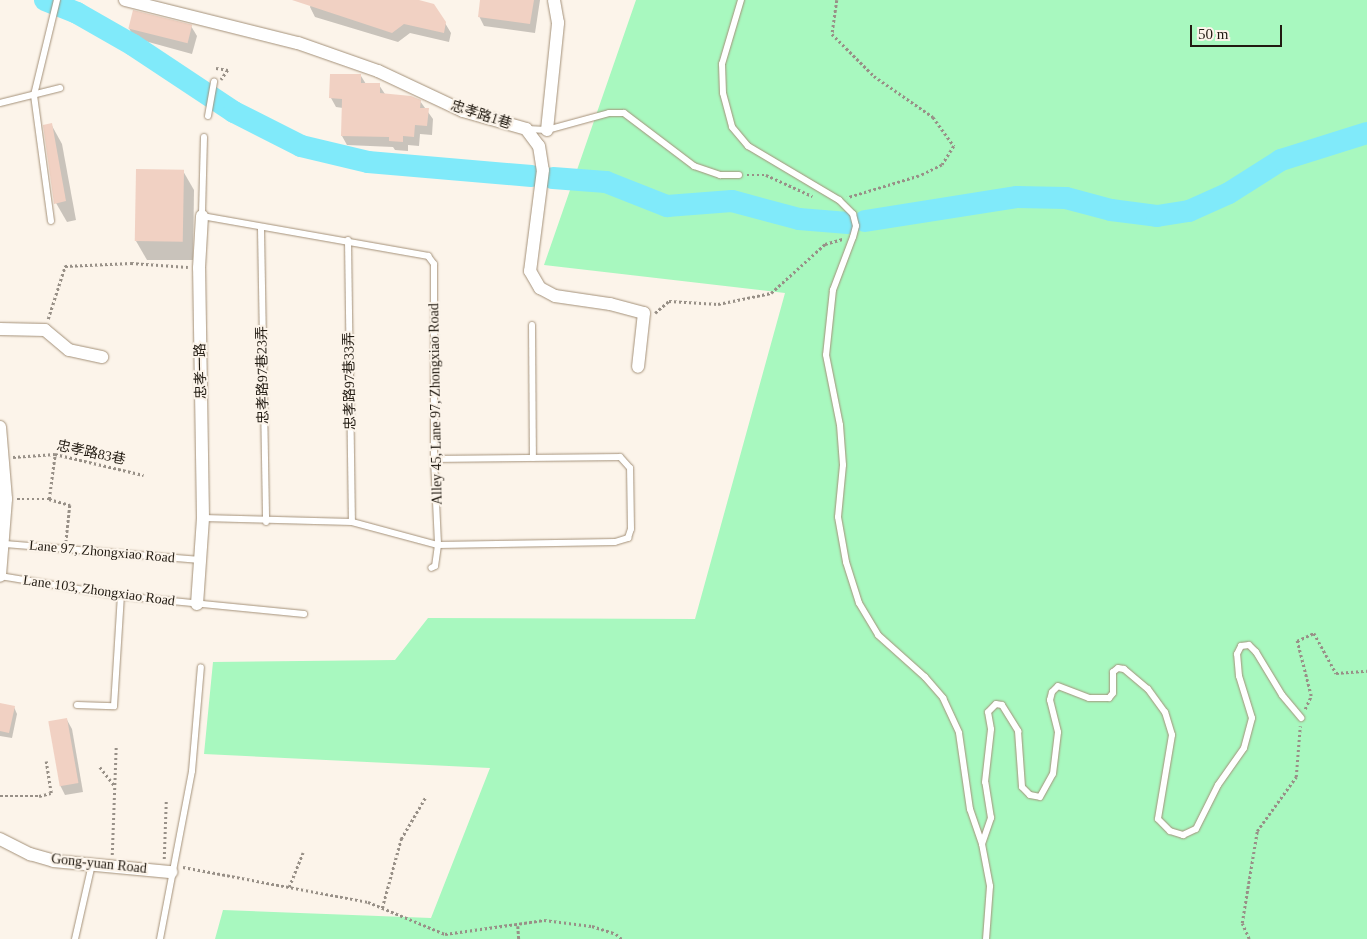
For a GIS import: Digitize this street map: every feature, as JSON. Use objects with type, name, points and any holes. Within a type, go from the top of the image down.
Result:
[{"type":"street","name":"忠孝路1巷","points":[[125,0],[298,43],[378,71],[463,111],[526,130],[539,146],[543,170],[530,271],[540,288],[555,296],[610,304],[644,313]]},
{"type":"street","points":[[548,130],[558,23],[554,0]]},
{"type":"street","name":"忠孝一路","points":[[197,604],[203,518],[199,268],[202,216]]},
{"type":"street","points":[[638,367],[644,313]]},
{"type":"street","points":[[0,329],[45,330],[69,350],[102,357]]},
{"type":"street","points":[[0,427],[6,499],[5,544],[0,576]]},
{"type":"street","name":"Gong-yuan Road","points":[[0,839],[30,854],[92,864],[168,872]]},
{"type":"lane","points":[[51,221],[34,94],[57,0]]},
{"type":"lane","points":[[741,0],[722,64],[723,93],[732,127],[748,146],[839,200],[853,214],[856,226],[833,290],[826,355],[840,425],[843,465],[838,517],[846,562],[859,603],[878,635],[925,677],[943,698],[959,733],[970,809],[982,844],[990,886],[986,939]]},
{"type":"lane","points":[[208,116],[214,82]]},
{"type":"lane","points":[[0,103],[60,88]]},
{"type":"lane","points":[[526,130],[548,130],[609,113],[624,113],[694,166],[720,175],[739,175]]},
{"type":"lane","name":"忠孝一路","points":[[202,216],[204,137]]},
{"type":"lane","points":[[202,216],[261,229],[348,240]]},
{"type":"lane","name":"忠孝路97巷23弄","points":[[261,229],[266,522]]},
{"type":"lane","name":"Alley 45, Lane 97, Zhongxiao Road","points":[[348,240],[428,256],[434,264],[434,460],[438,545],[435,566],[431,568]]},
{"type":"lane","name":"忠孝路97巷33弄","points":[[348,240],[352,522]]},
{"type":"lane","points":[[532,325],[533,458]]},
{"type":"lane","points":[[203,518],[266,522],[352,522],[438,545],[616,542],[628,538],[632,529],[630,468],[620,457],[434,460]]},
{"type":"lane","name":"Lane 97, Zhongxiao Road","points":[[5,544],[200,560]]},
{"type":"lane","name":"Lane 103, Zhongxiao Road","points":[[0,576],[121,596],[304,614]]},
{"type":"lane","points":[[77,705],[114,706],[121,596]]},
{"type":"lane","points":[[982,844],[991,818],[986,782],[991,729],[988,712],[996,704],[1002,705],[1018,731],[1022,787],[1030,796],[1040,796],[1053,774],[1058,732],[1050,700],[1052,692],[1058,686],[1089,698],[1109,698],[1113,693],[1113,672],[1118,668],[1124,669],[1148,689],[1165,712],[1172,735],[1158,819],[1170,831],[1183,835],[1196,829],[1218,785],[1244,748],[1252,718],[1239,676],[1237,654],[1242,646],[1249,644],[1256,652],[1282,695],[1302,718]]},
{"type":"lane","points":[[160,939],[168,872],[192,771],[201,667]]},
{"type":"lane","points":[[75,939],[92,864]]},
{"type":"path","points":[[837,0],[832,34],[874,76],[933,117],[954,146],[942,164],[919,176],[839,200]]},
{"type":"path","points":[[214,82],[224,79],[228,70],[216,68]]},
{"type":"path","points":[[739,175],[766,176],[800,191]]},
{"type":"path","points":[[644,313],[658,314],[669,301],[718,304],[771,293],[825,244],[853,237]]},
{"type":"path","points":[[45,330],[65,266],[131,263],[199,268]]},
{"type":"path","points":[[49,499],[55,454]]},
{"type":"path","name":"忠孝路83巷","points":[[4,458],[55,454],[144,475]]},
{"type":"path","points":[[6,499],[49,499],[70,505],[65,550]]},
{"type":"path","points":[[1249,939],[1242,923],[1258,831],[1296,777],[1302,718],[1311,696],[1297,641],[1314,633],[1336,673],[1367,671]]},
{"type":"path","points":[[112,866],[116,747]]},
{"type":"path","points":[[0,796],[39,796],[51,793],[46,761]]},
{"type":"path","points":[[100,767],[115,786]]},
{"type":"path","points":[[382,908],[401,839],[425,798]]},
{"type":"path","points":[[166,801],[163,846],[168,872],[185,866],[368,902],[444,934],[518,926],[544,920],[592,926],[616,934],[622,939]]},
{"type":"path","points":[[289,887],[302,853]]},
{"type":"path","points":[[518,926],[519,939]]},
{"type":"green space","points":[[636,0],[1367,0],[1367,939],[215,939],[223,910],[431,918],[490,768],[204,754],[213,662],[395,660],[428,618],[695,619],[785,293],[544,265]]},
{"type":"building","points":[[292,0],[419,0],[434,4],[446,22],[444,33],[404,24],[392,33]]},
{"type":"building","points":[[480,0],[534,0],[530,24],[478,17]]},
{"type":"building","points":[[133,10],[192,25],[188,43],[128,28]]},
{"type":"building","points":[[330,74],[361,74],[361,83],[380,83],[380,93],[411,96],[421,100],[420,108],[429,108],[427,126],[415,125],[414,137],[403,136],[403,142],[389,141],[389,137],[341,136],[342,99],[329,98]]},
{"type":"building","points":[[52,123],[66,201],[54,204],[43,125]]},
{"type":"building","points":[[136,169],[184,170],[183,242],[135,241]]},
{"type":"building","points":[[0,703],[15,706],[9,733],[0,731]]},
{"type":"building","points":[[67,718],[78,783],[60,786],[48,721]]},
{"type":"waterway","points":[[45,0],[77,13],[133,45],[234,112],[301,146],[368,162],[531,176]]},
{"type":"waterway","points":[[865,221],[1017,197],[1066,198],[1111,210],[1157,216],[1189,211],[1229,193],[1281,160],[1367,133]]},
{"type":"waterway","points":[[553,178],[606,182],[667,206],[732,201],[799,219],[848,223]]}]
